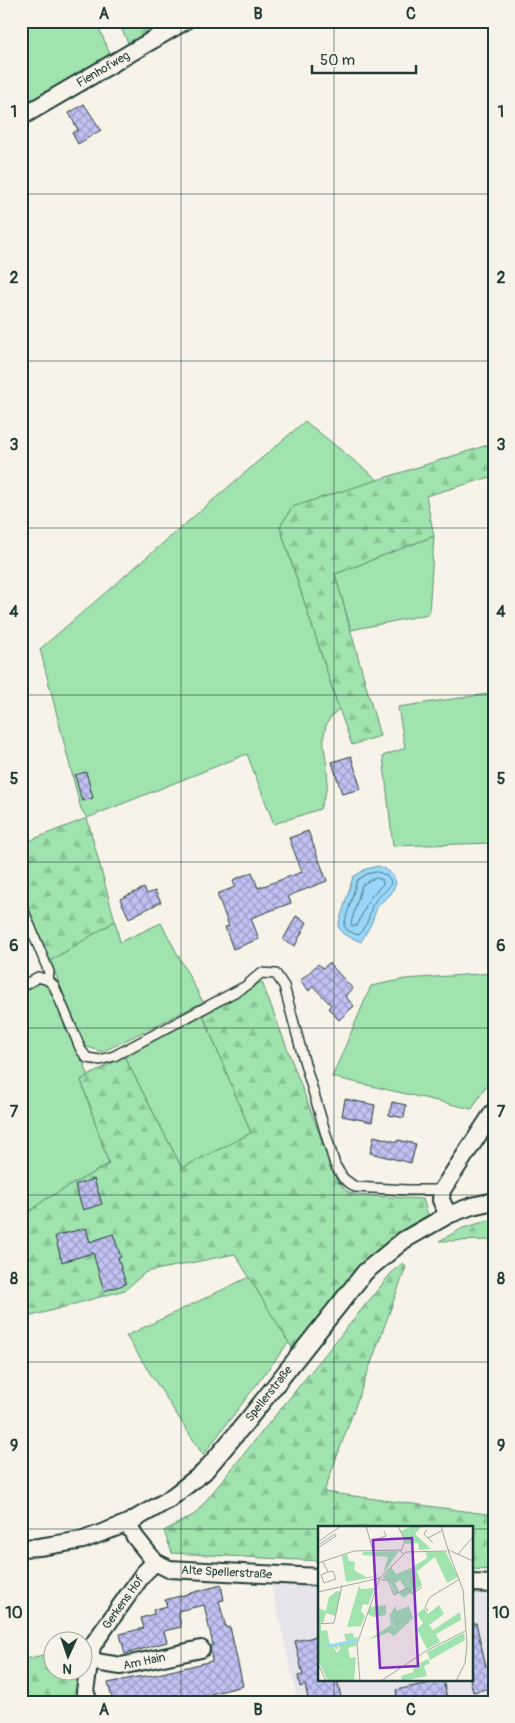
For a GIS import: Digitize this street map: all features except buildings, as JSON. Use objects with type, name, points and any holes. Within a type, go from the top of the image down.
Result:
[{"type":"street","name":"Fienhofweg","points":[[21,117],[185,21]]},
{"type":"street","points":[[448,1215],[442,1200],[442,1190],[494,1111]]},
{"type":"street","name":"Spellerstraße","points":[[21,1548],[83,1540],[128,1523],[168,1500],[204,1472],[247,1421],[364,1272],[404,1240],[448,1215],[472,1206],[494,1201]]},
{"type":"street","points":[[128,1523],[135,1536],[155,1562]]},
{"type":"street","name":"Alte Spellerstraße","points":[[155,1562],[169,1569],[318,1577]]},
{"type":"street","name":"Gerkens Hof","points":[[92,1646],[143,1574],[155,1562]]},
{"type":"street","points":[[472,1583],[494,1584]]},
{"type":"street","name":"Am Hain","points":[[92,1661],[121,1666],[200,1649]]},
{"type":"street","name":"Gerkens Hof","points":[[86,1680],[85,1691],[89,1702]]},
{"type":"lane","points":[[21,904],[49,972],[48,980]]},
{"type":"lane","points":[[21,987],[38,978],[48,980],[54,986],[81,1050],[87,1058],[100,1060],[114,1056],[246,986],[261,973],[276,974],[284,986],[302,1057],[335,1165],[343,1178],[355,1187],[442,1190]]},
{"type":"shaded area","points":[[271,1584],[318,1586],[318,1680],[472,1680],[472,1593],[494,1594],[494,1702],[298,1702]]},
{"type":"green space","points":[[38,21],[96,21],[110,54],[21,107],[21,29]]},
{"type":"green space","points":[[118,21],[173,21],[130,47]]},
{"type":"green space","points":[[305,421],[378,480],[292,507],[280,527],[339,709],[326,726],[324,736],[328,776],[325,795],[320,809],[274,824],[247,754],[87,818],[81,809],[40,649]]},
{"type":"green space","points":[[494,443],[494,476],[426,496],[434,536],[335,574],[380,736],[352,745],[280,527],[292,507]]},
{"type":"green space","points":[[434,536],[429,614],[351,630],[335,574]]},
{"type":"green space","points":[[494,693],[494,843],[393,846],[383,756],[405,748],[398,707]]},
{"type":"green space","points":[[87,818],[115,921],[50,961],[21,890],[21,844]]},
{"type":"green space","points":[[115,921],[120,942],[161,923],[203,1002],[102,1052],[85,1046],[50,961]]},
{"type":"green space","points":[[494,973],[494,1073],[472,1109],[332,1077],[371,986],[405,979]]},
{"type":"green space","points":[[262,982],[336,1178],[346,1191],[357,1195],[423,1199],[428,1215],[395,1234],[359,1267],[292,1348],[235,1254],[146,1272],[125,1290],[21,1319],[21,1218],[46,1199],[109,1164],[81,1080],[124,1056],[182,1168],[251,1133],[203,1015]]},
{"type":"green space","points":[[41,983],[52,991],[89,1076],[81,1080],[109,1164],[46,1199],[21,1218],[21,990],[33,984]]},
{"type":"green space","points":[[203,1015],[251,1133],[182,1168],[124,1056]]},
{"type":"green space","points":[[494,1219],[494,1240],[439,1241],[463,1228]]},
{"type":"green space","points":[[403,1263],[406,1267],[324,1492],[494,1515],[494,1570],[472,1569],[472,1526],[318,1526],[318,1561],[172,1553],[164,1531],[195,1514],[393,1271]]},
{"type":"green space","points":[[249,1277],[289,1342],[203,1455],[126,1336]]},
{"type":"green space","points":[[42,1655],[42,1680],[77,1680],[77,1687],[83,1702],[21,1702],[21,1660]]},
{"type":"water","points":[[378,866],[390,872],[396,884],[390,895],[378,905],[371,924],[361,942],[343,934],[338,926],[353,877],[366,869]]}]
